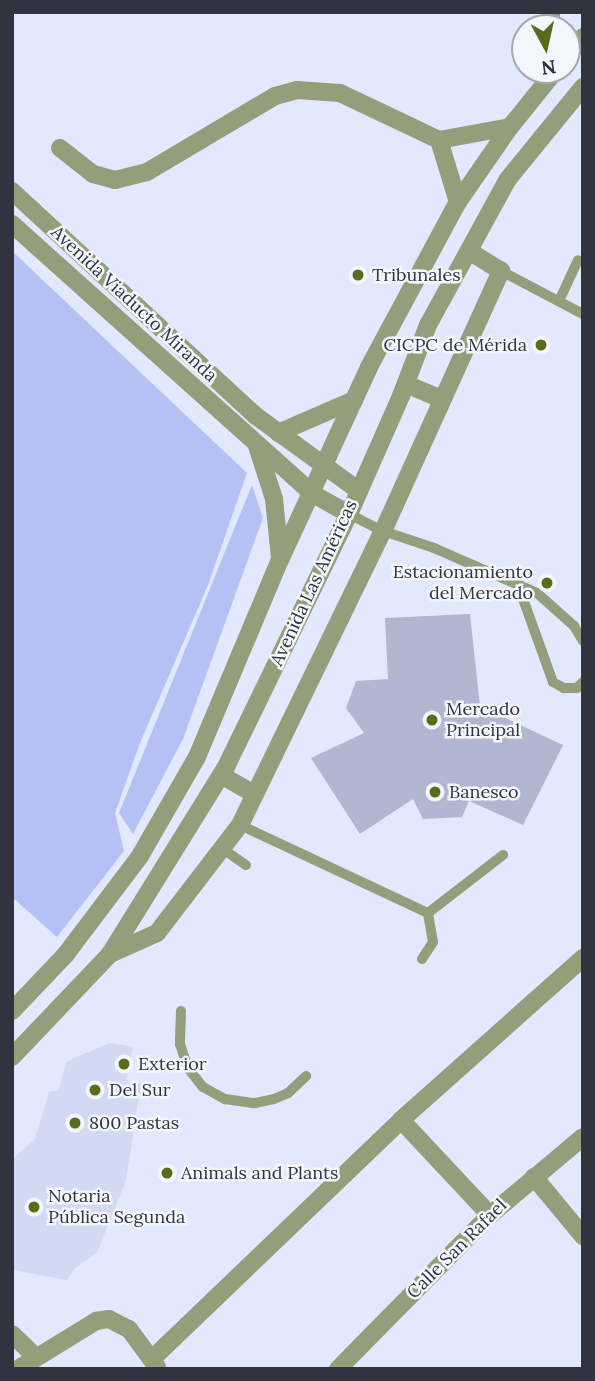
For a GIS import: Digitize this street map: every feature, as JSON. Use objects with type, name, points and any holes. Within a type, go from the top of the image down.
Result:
[{"type":"street","name":"Avenida Las Américas","points":[[12,1011],[66,954],[140,856],[197,757],[280,560],[313,494],[354,400],[458,202],[510,127],[545,84]]},
{"type":"street","name":"Avenida Las Américas","points":[[12,1057],[110,954],[221,775],[349,514],[406,384],[428,325],[508,179],[583,87]]},
{"type":"street","points":[[60,148],[93,174],[115,180],[147,172],[275,96],[298,90],[320,89],[340,93],[439,140],[510,127]]},
{"type":"street","points":[[439,140],[458,202]]},
{"type":"street","name":"Avenida Viaducto Miranda","points":[[12,191],[256,416],[358,490]]},
{"type":"street","name":"Avenida Viaducto Miranda","points":[[12,224],[251,441],[313,494],[349,514]]},
{"type":"street","points":[[110,954],[157,933],[240,825],[383,531],[501,271],[470,252]]},
{"type":"street","points":[[406,384],[441,399]]},
{"type":"street","points":[[278,433],[354,400]]},
{"type":"street","points":[[251,441],[274,499],[280,560]]},
{"type":"street","points":[[221,775],[255,794]]},
{"type":"street","points":[[18,1369],[96,1321],[109,1319],[129,1329],[156,1363],[401,1120],[583,958]]},
{"type":"street","points":[[401,1120],[490,1215]]},
{"type":"street","name":"Calle San Rafael","points":[[338,1369],[490,1215],[583,1137]]},
{"type":"street","points":[[534,1177],[583,1236]]},
{"type":"street","points":[[12,1334],[36,1357]]},
{"type":"lane","points":[[559,301],[579,260]]},
{"type":"lane","points":[[501,271],[583,313]]},
{"type":"lane","points":[[349,514],[383,531],[434,548],[537,593],[557,609],[583,642]]},
{"type":"lane","points":[[518,585],[553,682],[564,688],[577,688],[583,682]]},
{"type":"lane","points":[[240,825],[428,913]]},
{"type":"lane","points":[[222,849],[246,865]]},
{"type":"lane","points":[[428,913],[503,855]]},
{"type":"lane","points":[[422,959],[433,942],[428,913]]},
{"type":"lane","points":[[181,1012],[180,1044],[188,1068],[203,1087],[225,1099],[255,1103],[274,1099],[288,1093],[306,1076]]},
{"type":"shaded area","points":[[12,251],[247,473],[208,585],[140,743],[115,813],[124,851],[57,937],[12,897]]},
{"type":"shaded area","points":[[252,485],[263,518],[183,739],[133,834],[119,813]]},
{"type":"shaded area","points":[[109,1043],[133,1047],[126,1080],[141,1084],[126,1180],[97,1253],[75,1268],[67,1280],[12,1270],[12,1160],[35,1139],[49,1092],[59,1090],[66,1062]]},
{"type":"building","name":"Mercado Principal","points":[[470,614],[480,706],[563,745],[523,825],[469,801],[462,817],[423,819],[413,799],[360,834],[311,758],[364,733],[346,708],[356,681],[388,679],[385,618]]},
{"type":"place","name":"Tribunales","points":[[358,275]]},
{"type":"place","name":"CICPC de Mérida","points":[[541,345]]},
{"type":"place","name":"Estacionamiento del Mercado","points":[[547,583]]},
{"type":"place","name":"Mercado Principal","points":[[432,720]]},
{"type":"place","name":"Banesco","points":[[435,792]]},
{"type":"place","name":"Exterior","points":[[124,1064]]},
{"type":"place","name":"Del Sur","points":[[95,1090]]},
{"type":"place","name":"800 Pastas","points":[[75,1123]]},
{"type":"place","name":"Animals and Plants","points":[[167,1173]]},
{"type":"place","name":"Notaria Pública Segunda","points":[[34,1207]]}]
